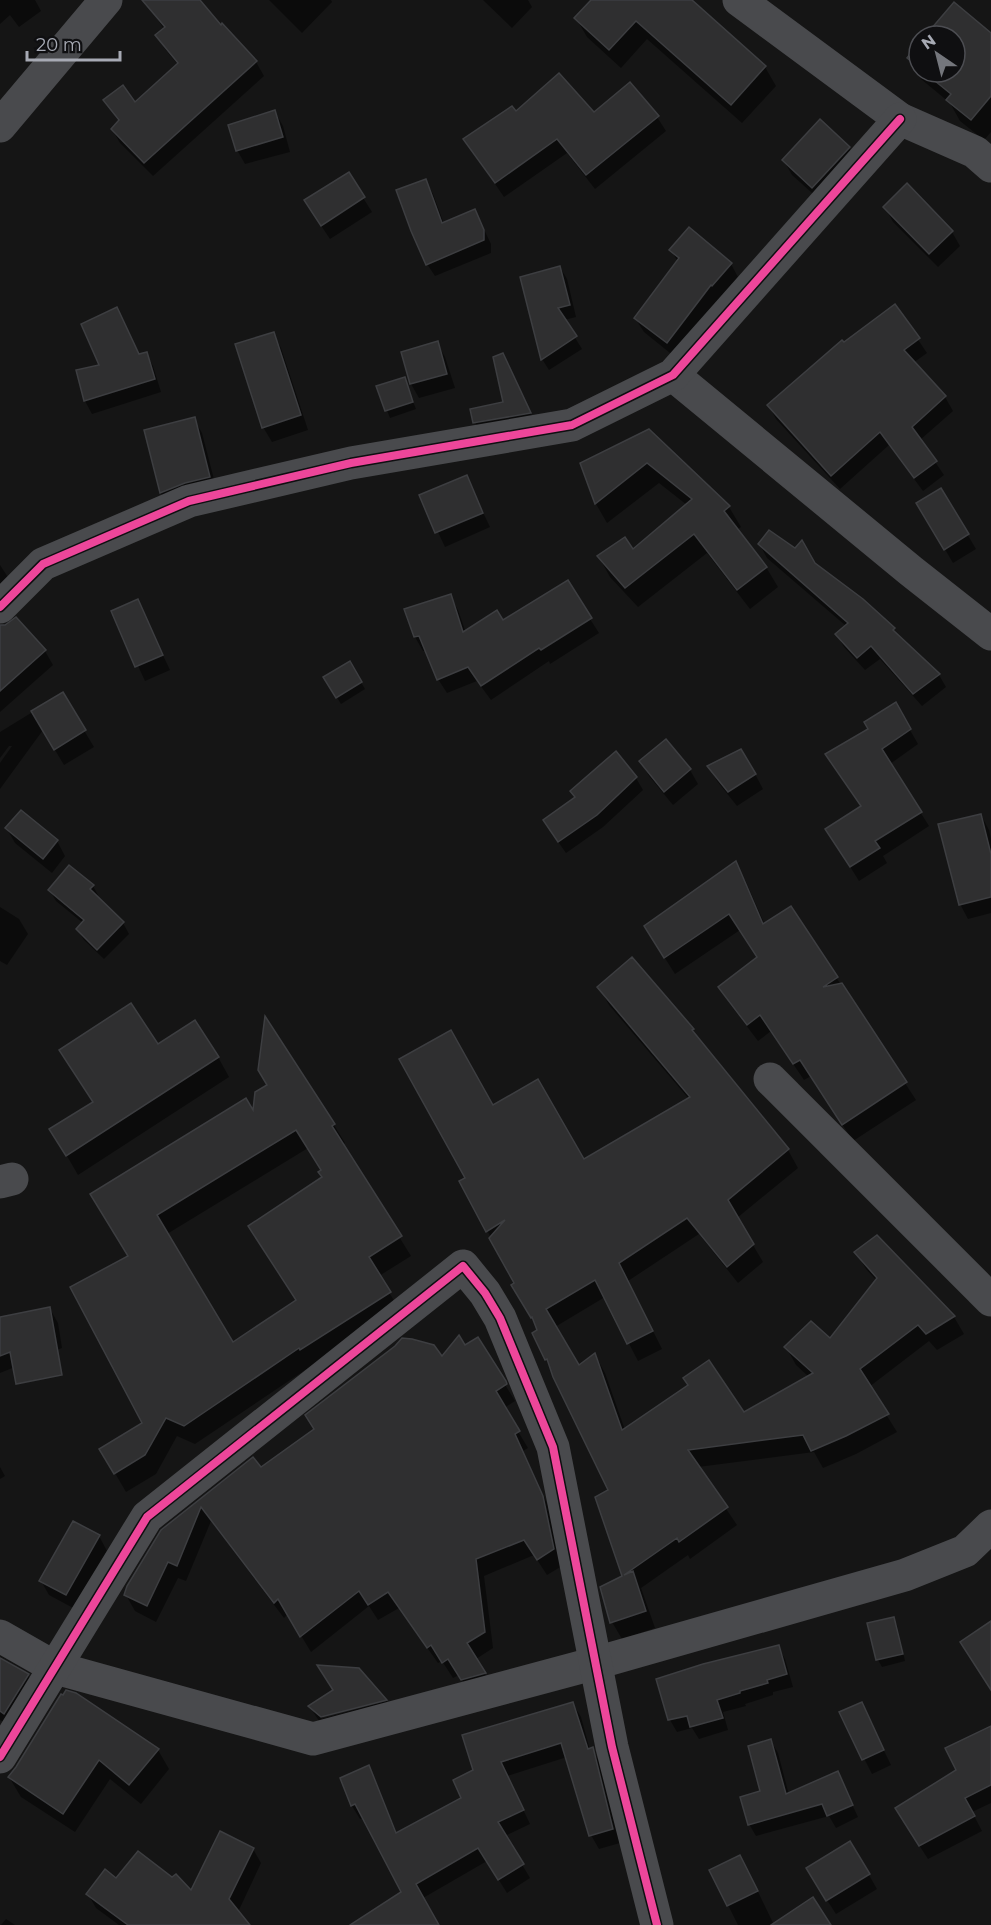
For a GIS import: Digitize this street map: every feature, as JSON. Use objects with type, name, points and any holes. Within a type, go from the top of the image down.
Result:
[{"type":"street","points":[[739,0],[900,119],[986,151]]},
{"type":"street","points":[[0,126],[90,6]]},
{"type":"street","points":[[0,607],[43,564],[189,501],[351,463],[572,426],[673,375],[900,119]]},
{"type":"street","points":[[673,375],[911,572],[991,634]]},
{"type":"street","points":[[770,1079],[991,1300]]},
{"type":"street","points":[[0,1757],[147,1517],[463,1266],[485,1293],[500,1318],[553,1447],[612,1747],[657,1925]]},
{"type":"street","points":[[0,1635],[56,1668],[313,1738],[596,1663],[905,1575],[965,1551],[991,1526]]},
{"type":"building","points":[[142,0],[200,0],[257,61],[144,163],[111,129],[119,120],[103,100],[123,85],[135,102],[178,63],[155,35],[165,27]]},
{"type":"building","points":[[591,0],[692,0],[766,66],[731,105],[636,21],[609,50],[574,18]]},
{"type":"building","points":[[954,2],[991,33],[991,96],[971,120],[946,100],[951,94],[939,84],[967,84],[967,24],[935,24]]},
{"type":"building","points":[[559,73],[594,112],[630,82],[659,116],[586,175],[557,139],[495,183],[463,139],[512,106],[516,111]]},
{"type":"building","points":[[275,110],[283,137],[236,151],[228,125]]},
{"type":"building","points":[[820,119],[850,147],[812,188],[782,160]]},
{"type":"building","points":[[349,172],[365,197],[321,226],[304,200]]},
{"type":"building","points":[[426,179],[442,223],[475,209],[484,230],[484,240],[426,265],[396,190]]},
{"type":"building","points":[[907,183],[953,231],[929,254],[883,207]]},
{"type":"building","points":[[689,227],[732,263],[711,285],[667,343],[634,318],[679,258],[669,250]]},
{"type":"building","points":[[560,266],[570,305],[558,308],[577,336],[541,360],[520,277]]},
{"type":"building","points":[[895,304],[920,338],[904,350],[946,396],[912,427],[937,461],[914,478],[880,432],[831,476],[767,405],[842,340],[844,342]]},
{"type":"building","points":[[117,307],[139,354],[147,352],[155,379],[84,401],[76,370],[99,365],[81,324]]},
{"type":"building","points":[[274,332],[301,415],[262,428],[235,344]]},
{"type":"building","points":[[438,341],[447,374],[410,384],[401,352]]},
{"type":"building","points":[[503,353],[531,413],[473,423],[470,409],[503,402],[493,357]]},
{"type":"building","points":[[405,377],[413,402],[385,411],[376,386]]},
{"type":"building","points":[[195,417],[210,477],[185,483],[160,493],[144,430]]},
{"type":"building","points":[[649,429],[730,506],[724,511],[767,567],[737,590],[694,534],[625,588],[597,556],[625,537],[633,549],[692,499],[647,463],[595,504],[580,463]]},
{"type":"building","points":[[467,475],[483,513],[435,533],[419,495]]},
{"type":"building","points":[[941,488],[969,534],[944,550],[916,503]]},
{"type":"building","points":[[769,530],[795,548],[802,540],[815,563],[863,599],[940,674],[913,694],[871,646],[857,658],[835,634],[848,623],[758,544]]},
{"type":"building","points":[[568,580],[592,618],[541,650],[539,648],[481,686],[468,667],[437,680],[419,636],[414,637],[404,609],[451,594],[463,632],[497,610],[503,620]]},
{"type":"building","points":[[138,599],[163,655],[135,667],[111,611]]},
{"type":"building","points":[[16,617],[46,650],[0,691],[0,625],[5,625]]},
{"type":"building","points":[[350,661],[362,682],[336,698],[323,677]]},
{"type":"building","points":[[63,692],[86,730],[54,750],[31,711]]},
{"type":"building","points":[[896,702],[911,729],[882,749],[922,812],[875,841],[880,848],[850,867],[825,829],[861,806],[825,754],[868,729],[864,722]]},
{"type":"building","points":[[666,739],[691,769],[664,792],[639,761]]},
{"type":"building","points":[[741,749],[756,774],[728,792],[707,766]]},
{"type":"building","points":[[616,751],[637,777],[597,815],[558,842],[543,820],[575,797],[570,791]]},
{"type":"building","points":[[21,810],[58,840],[43,859],[5,828]]},
{"type":"building","points":[[981,814],[991,854],[991,897],[959,905],[938,824]]},
{"type":"building","points":[[736,861],[763,924],[791,906],[838,977],[823,987],[842,983],[907,1082],[842,1125],[800,1060],[793,1064],[760,1015],[747,1025],[718,987],[757,957],[729,914],[664,958],[644,926]]},
{"type":"building","points":[[69,865],[94,885],[90,889],[124,922],[97,950],[76,929],[84,920],[48,890]]},
{"type":"building","points":[[632,957],[694,1029],[692,1030],[789,1149],[728,1200],[754,1244],[727,1267],[687,1218],[619,1263],[653,1331],[627,1344],[595,1280],[546,1309],[579,1365],[595,1353],[622,1430],[688,1385],[683,1378],[709,1360],[744,1412],[813,1373],[784,1347],[811,1321],[830,1338],[877,1278],[854,1252],[877,1235],[955,1316],[926,1334],[918,1325],[860,1369],[889,1414],[846,1436],[811,1451],[803,1435],[688,1450],[728,1507],[679,1542],[677,1538],[624,1575],[633,1571],[646,1611],[610,1623],[600,1587],[622,1576],[595,1497],[608,1490],[553,1377],[547,1359],[545,1360],[532,1333],[537,1330],[532,1317],[511,1285],[514,1283],[489,1238],[505,1220],[486,1232],[459,1181],[465,1178],[399,1059],[451,1030],[493,1105],[538,1079],[584,1159],[690,1097],[597,987]]},
{"type":"building","points":[[131,1003],[158,1044],[195,1020],[219,1057],[66,1156],[49,1129],[93,1102],[59,1050]]},
{"type":"building","points":[[265,1016],[335,1124],[332,1126],[402,1236],[369,1257],[391,1292],[300,1350],[299,1348],[184,1426],[166,1418],[145,1455],[114,1474],[99,1449],[142,1423],[70,1287],[128,1256],[90,1194],[246,1098],[253,1110],[255,1092],[267,1085],[258,1070]],"holes":[[[296,1130],[321,1170],[318,1172],[322,1177],[248,1226],[296,1300],[233,1342],[157,1215]]]},
{"type":"building","points":[[50,1307],[62,1375],[16,1384],[10,1352],[0,1356],[0,1317]]},
{"type":"building","points":[[459,1335],[465,1345],[478,1337],[506,1381],[507,1384],[496,1391],[520,1431],[515,1434],[543,1496],[554,1549],[537,1560],[524,1540],[476,1559],[485,1632],[467,1643],[486,1673],[461,1680],[448,1659],[442,1663],[431,1645],[427,1648],[388,1592],[368,1605],[359,1591],[300,1637],[278,1599],[274,1603],[201,1507],[177,1566],[168,1562],[147,1606],[124,1595],[127,1586],[161,1530],[253,1457],[261,1467],[314,1429],[305,1415],[395,1346],[402,1338],[434,1345],[442,1356]]},
{"type":"building","points":[[73,1521],[100,1535],[66,1595],[39,1581]]},
{"type":"building","points":[[894,1617],[903,1654],[876,1660],[867,1623]]},
{"type":"building","points":[[991,1621],[991,1690],[960,1642]]},
{"type":"building","points":[[779,1645],[787,1674],[767,1680],[768,1683],[717,1700],[723,1718],[690,1727],[687,1716],[668,1720],[656,1679],[703,1664]]},
{"type":"building","points":[[0,1658],[29,1674],[4,1714],[0,1711]]},
{"type":"building","points":[[317,1665],[359,1668],[387,1700],[321,1717],[308,1706],[333,1690]]},
{"type":"building","points":[[66,1690],[76,1693],[159,1749],[129,1785],[99,1760],[63,1814],[8,1777],[61,1694],[63,1695]]},
{"type":"building","points":[[573,1702],[588,1749],[593,1747],[613,1829],[589,1836],[561,1743],[501,1762],[524,1810],[498,1822],[524,1864],[498,1880],[478,1848],[416,1884],[439,1925],[350,1925],[401,1892],[355,1804],[351,1806],[340,1778],[369,1765],[396,1833],[461,1798],[453,1780],[473,1770],[462,1735]]},
{"type":"building","points":[[862,1702],[884,1750],[862,1760],[839,1712]]},
{"type":"building","points":[[991,1726],[991,1785],[965,1798],[975,1816],[919,1846],[895,1808],[956,1770],[945,1748]]},
{"type":"building","points":[[771,1739],[786,1794],[838,1771],[853,1805],[827,1816],[822,1804],[748,1825],[740,1797],[760,1791],[748,1746]]},
{"type":"building","points":[[220,1831],[254,1848],[229,1899],[250,1925],[128,1925],[86,1894],[105,1869],[116,1878],[138,1851],[172,1877],[176,1874],[191,1890]]},
{"type":"building","points":[[850,1841],[870,1874],[826,1901],[806,1868]]},
{"type":"building","points":[[740,1855],[758,1891],[727,1906],[709,1870]]},
{"type":"building","points":[[813,1897],[831,1925],[771,1925]]},
{"type":"cycle path","points":[[0,607],[43,564],[189,501],[351,463],[572,425],[673,375],[900,119]]},
{"type":"cycle path","points":[[0,1757],[147,1517],[463,1266],[485,1293],[500,1318],[553,1447],[612,1747],[657,1925]]}]
